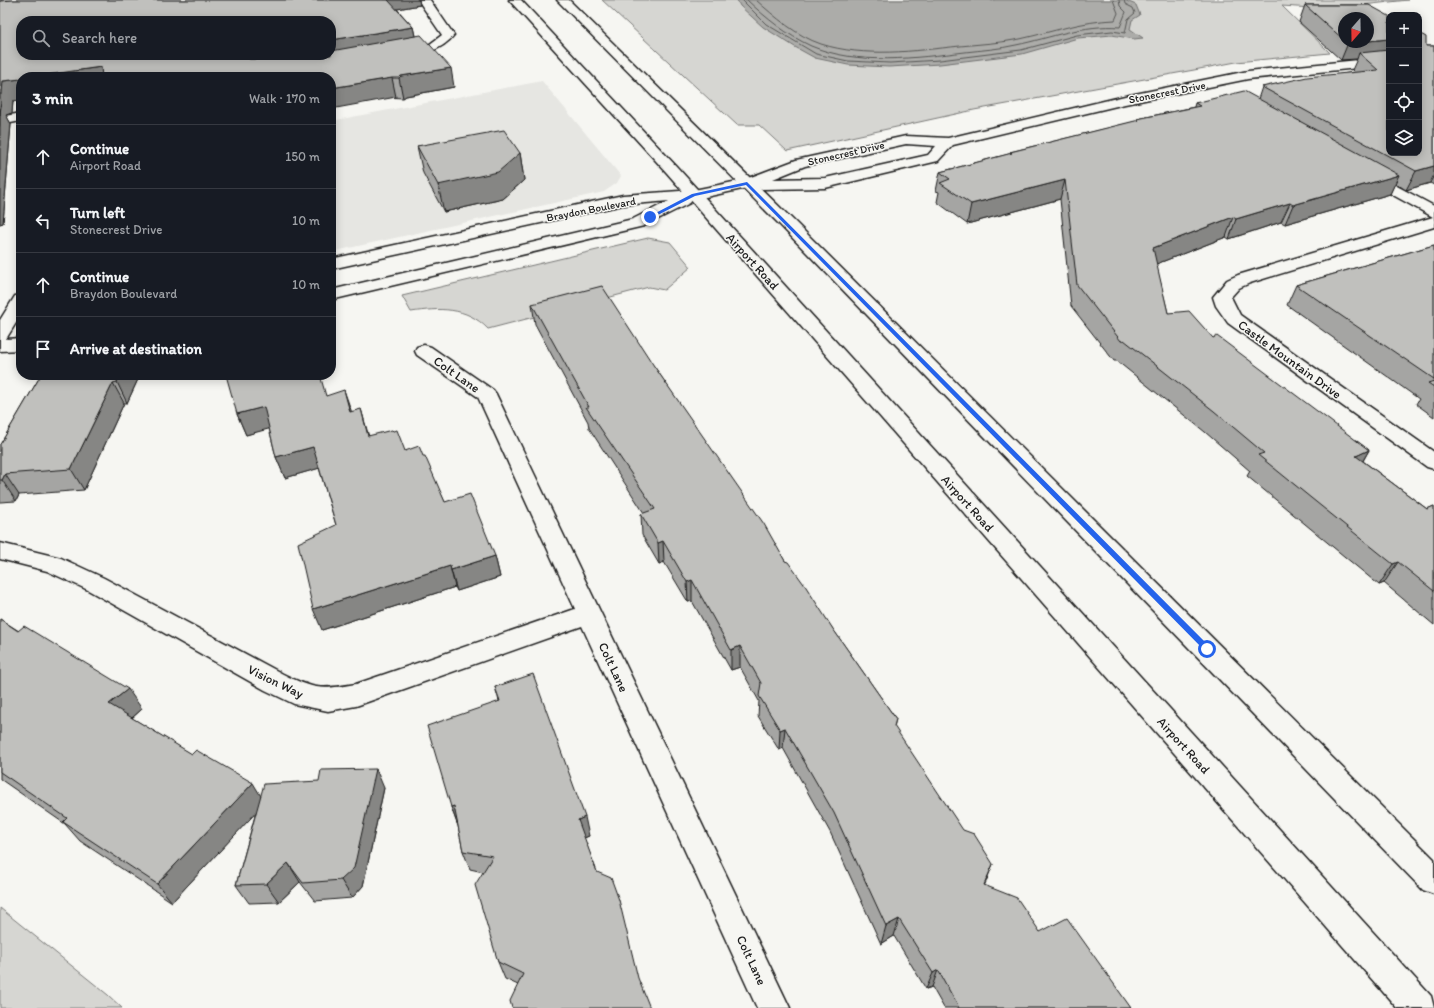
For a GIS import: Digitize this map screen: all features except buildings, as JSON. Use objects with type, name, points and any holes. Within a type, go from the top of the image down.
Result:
[{"type":"street","points":[[391,56],[434,46],[445,40],[448,35],[424,0]]},
{"type":"street","name":"Airport Road","points":[[515,0],[694,195],[1419,1008]]},
{"type":"street","points":[[563,0],[747,184],[1434,880]]},
{"type":"street","name":"Stonecrest Drive","points":[[694,195],[747,184],[801,164],[906,140],[948,142],[1125,100],[1248,75],[1386,60]]},
{"type":"street","points":[[1205,84],[1224,95]]},
{"type":"street","points":[[0,121],[16,118]]},
{"type":"street","name":"Stonecrest Drive","points":[[747,184],[825,183],[933,158],[948,142]]},
{"type":"street","points":[[1352,167],[1434,213]]},
{"type":"street","name":"Braydon Boulevard","points":[[336,263],[622,200],[694,195]]},
{"type":"street","name":"Braydon Boulevard","points":[[336,294],[638,223],[694,195]]},
{"type":"street","name":"Castle Mountain Drive","points":[[1434,222],[1244,280],[1233,284],[1222,297],[1225,306],[1234,319],[1434,462]]},
{"type":"street","points":[[0,335],[14,311]]},
{"type":"street","points":[[0,346],[16,344]]},
{"type":"street","name":"Colt Lane","points":[[424,351],[486,394],[774,1008]]},
{"type":"street","name":"Vision Way","points":[[0,551],[53,564],[96,584],[274,682],[303,696],[328,700],[356,695],[589,614]]},
{"type":"shaded area","points":[[602,0],[1408,0],[1326,9],[1282,6],[1330,53],[1236,62],[974,110],[787,151],[759,125],[737,125]]},
{"type":"shaded area","points":[[542,81],[621,176],[617,183],[604,192],[336,251],[336,120]]},
{"type":"shaded area","points":[[648,238],[670,242],[691,267],[664,290],[649,287],[488,329],[471,316],[452,310],[411,312],[402,296]]},
{"type":"shaded area","points":[[0,908],[108,995],[122,1008],[0,1008]]},
{"type":"water","points":[[737,0],[1124,0],[1136,5],[1140,15],[1132,20],[1130,29],[1143,38],[1134,39],[1112,35],[1078,38],[1022,54],[940,64],[889,67],[848,65],[815,58],[795,47],[763,27],[740,6]]},
{"type":"route","points":[[650,217],[694,195],[747,184],[1207,649]]}]
